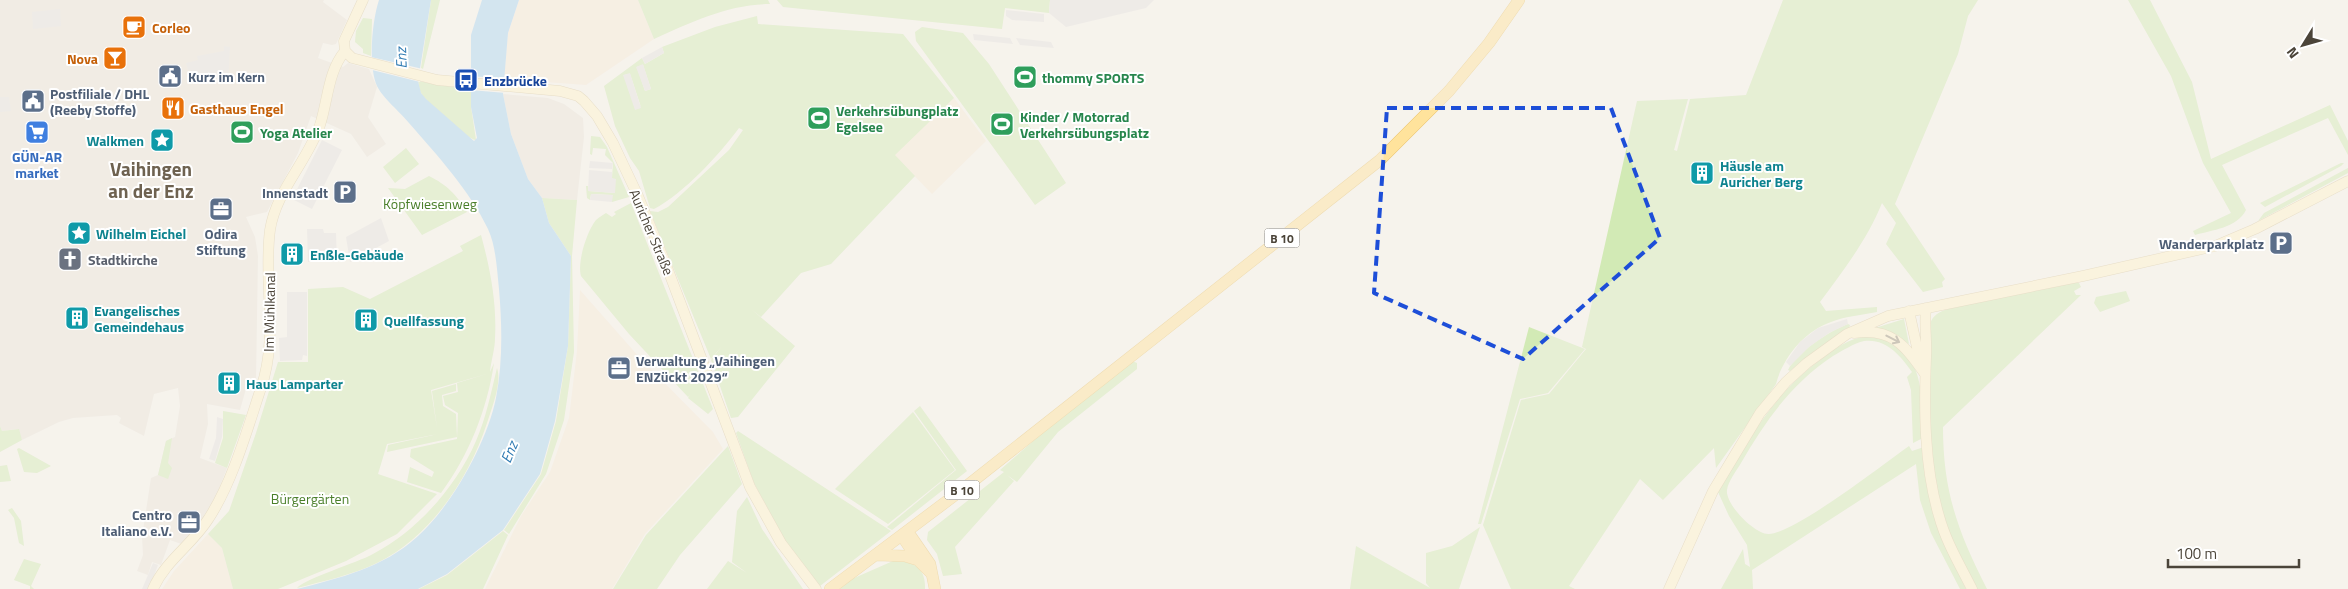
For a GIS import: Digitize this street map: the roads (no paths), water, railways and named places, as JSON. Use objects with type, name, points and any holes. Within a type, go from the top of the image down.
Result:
[{"type":"main road","name":"B 10","points":[[830,589],[905,534],[1380,160],[1449,91],[1489,43],[1519,0]]},
{"type":"main road","points":[[905,534],[918,560],[934,576]]},
{"type":"main road","points":[[905,534],[925,554],[934,576],[935,589]]},
{"type":"main road","points":[[877,554],[905,556],[918,560]]},
{"type":"street","name":"Im Mühlkanal","points":[[153,589],[168,565],[197,536],[211,515],[231,472],[266,371],[270,349],[269,245],[273,216],[282,195],[306,155],[317,132],[336,61],[345,51],[344,42],[363,0]]},
{"type":"street","name":"Auricher Straße","points":[[345,51],[353,58],[420,76],[470,83],[553,90],[578,96],[590,107],[603,126],[638,196],[665,262],[750,488],[782,543],[816,589]]},
{"type":"street","points":[[1669,589],[1713,491],[1760,413],[1786,382],[1807,363],[1846,334],[1888,316],[2083,276],[2215,246],[2255,229],[2348,181]]},
{"type":"street","points":[[1926,308],[1924,374],[1927,442],[1933,494],[1948,542],[1972,589]]},
{"type":"street","points":[[1908,312],[1924,374]]},
{"type":"street","points":[[1846,334],[1866,331],[1892,338],[1906,348],[1924,374]]},
{"type":"water","name":"Enz","points":[[379,0],[431,0],[418,81],[421,93],[474,141],[477,138],[471,107],[471,35],[482,0],[519,0],[508,33],[503,94],[511,134],[528,179],[542,198],[549,223],[571,256],[568,346],[555,421],[540,474],[503,530],[447,574],[418,589],[297,589],[344,576],[390,557],[404,548],[430,524],[455,492],[476,454],[491,416],[498,384],[501,357],[501,316],[497,266],[491,236],[481,215],[462,187],[377,86],[374,77],[372,43],[374,19]]},
{"type":"place","name":"Corleo","points":[[134,27]]},
{"type":"place","name":"Nova","points":[[115,58]]},
{"type":"place","name":"Kurz im Kern","points":[[170,76]]},
{"type":"place","name":"thommy SPORTS","points":[[1025,77]]},
{"type":"place","name":"Enzbrücke","points":[[466,80]]},
{"type":"place","name":"Postfiliale / DHL (Reeby Stoffe)","points":[[33,101]]},
{"type":"place","name":"Gasthaus Engel","points":[[173,108]]},
{"type":"place","name":"Verkehrsübungplatz Egelsee","points":[[819,118]]},
{"type":"place","name":"Kinder / Motorrad Verkehrsübungsplatz","points":[[1002,124]]},
{"type":"place","name":"GÜN-AR market","points":[[37,132]]},
{"type":"place","name":"Yoga Atelier","points":[[242,132]]},
{"type":"place","name":"Walkmen","points":[[162,140]]},
{"type":"place","name":"Häusle am Auricher Berg","points":[[1702,173]]},
{"type":"place","name":"Innenstadt","points":[[345,192]]},
{"type":"place","name":"Odira Stiftung","points":[[221,209]]},
{"type":"place","name":"Wilhelm Eichel","points":[[79,233]]},
{"type":"place","name":"Wanderparkplatz","points":[[2281,243]]},
{"type":"place","name":"Enßle-Gebäude","points":[[292,254]]},
{"type":"place","name":"Stadtkirche","points":[[70,259]]},
{"type":"place","name":"Evangelisches Gemeindehaus","points":[[77,318]]},
{"type":"place","name":"Quellfassung","points":[[366,320]]},
{"type":"place","name":"Verwaltung „Vaihingen ENZückt 2029“","points":[[619,368]]},
{"type":"place","name":"Haus Lamparter","points":[[229,383]]},
{"type":"place","name":"Centro Italiano e.V.","points":[[189,522]]},
{"type":"district","name":"Vaihingen an der Enz","points":[[151,179]]},
{"type":"park label","name":"Köpfwiesenweg","points":[[430,203]]},
{"type":"park label","name":"Bürgergärten","points":[[310,498]]}]
